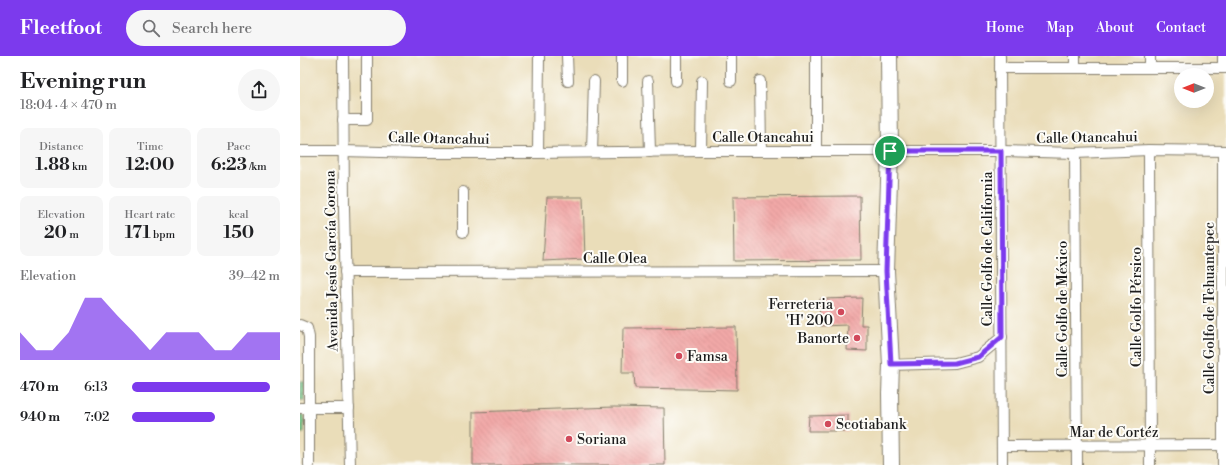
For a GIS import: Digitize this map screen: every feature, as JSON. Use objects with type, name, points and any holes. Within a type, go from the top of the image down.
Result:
[{"type":"main road","points":[[889,56],[890,151],[886,271],[891,364],[891,465]]},
{"type":"street","name":"Avenida Jesús García Corona","points":[[343,56],[345,272],[350,465]]},
{"type":"street","points":[[343,120],[367,120],[367,56]]},
{"type":"street","points":[[538,153],[539,56]]},
{"type":"street","points":[[567,56],[568,81]]},
{"type":"street","points":[[622,56],[622,81]]},
{"type":"street","points":[[676,56],[676,81]]},
{"type":"street","points":[[731,56],[731,81]]},
{"type":"street","points":[[816,56],[816,151]]},
{"type":"street","name":"Calle Golfo de California","points":[[1000,56],[1002,465]]},
{"type":"street","points":[[1075,56],[1075,68]]},
{"type":"street","points":[[1150,56],[1150,68]]},
{"type":"street","points":[[1000,68],[1224,68],[1223,56]]},
{"type":"street","points":[[592,152],[594,81]]},
{"type":"street","points":[[648,81],[650,152]]},
{"type":"street","points":[[701,151],[702,81]]},
{"type":"street","points":[[760,81],[761,151]]},
{"type":"street","name":"Calle Otancahui","points":[[300,151],[418,153],[701,151],[1001,151],[1075,153],[1149,150],[1225,151]]},
{"type":"street","name":"Calle Golfo Pérsico","points":[[1149,150],[1150,465]]},
{"type":"street","name":"Calle Golfo de Tehuantepec","points":[[1223,465],[1225,151]]},
{"type":"street","name":"Calle Golfo de México","points":[[1075,153],[1077,465]]},
{"type":"street","points":[[463,192],[463,232]]},
{"type":"street","name":"Calle Olea","points":[[345,272],[886,271]]},
{"type":"street","points":[[300,325],[308,328],[309,331],[304,377],[304,442],[309,465]]},
{"type":"street","points":[[891,364],[955,363],[978,357],[1002,337]]},
{"type":"street","points":[[305,408],[349,408]]},
{"type":"street","name":"Mar de Cortéz","points":[[1002,446],[1224,445]]},
{"type":"green space","points":[[300,382],[304,382],[304,400],[300,400]]},
{"type":"green space","points":[[304,414],[304,433],[300,433],[300,415]]},
{"type":"building","points":[[860,196],[861,260],[734,261],[733,197]]},
{"type":"building","points":[[547,197],[583,197],[585,259],[543,261]]},
{"type":"building","name":"Ferreteria 'H' 200","points":[[862,298],[861,325],[867,325],[867,351],[847,350],[848,325],[819,326],[820,299]]},
{"type":"building","name":"Famsa","points":[[736,327],[737,390],[635,388],[634,373],[622,373],[623,328]]},
{"type":"building","name":"Soriana","points":[[614,407],[664,408],[665,465],[473,465],[473,412]]},
{"type":"building","name":"Scotiabank","points":[[848,415],[848,431],[808,431],[809,416]]},
{"type":"place","name":"Ferreteria 'H' 200","points":[[841,312]]},
{"type":"place","name":"Banorte","points":[[857,338]]},
{"type":"place","name":"Famsa","points":[[679,356]]},
{"type":"place","name":"Scotiabank","points":[[828,424]]},
{"type":"place","name":"Soriana","points":[[569,439]]},
{"type":"route","points":[[890,151],[1001,151],[1002,337],[978,357],[955,363],[891,364],[886,271],[890,151]]}]
